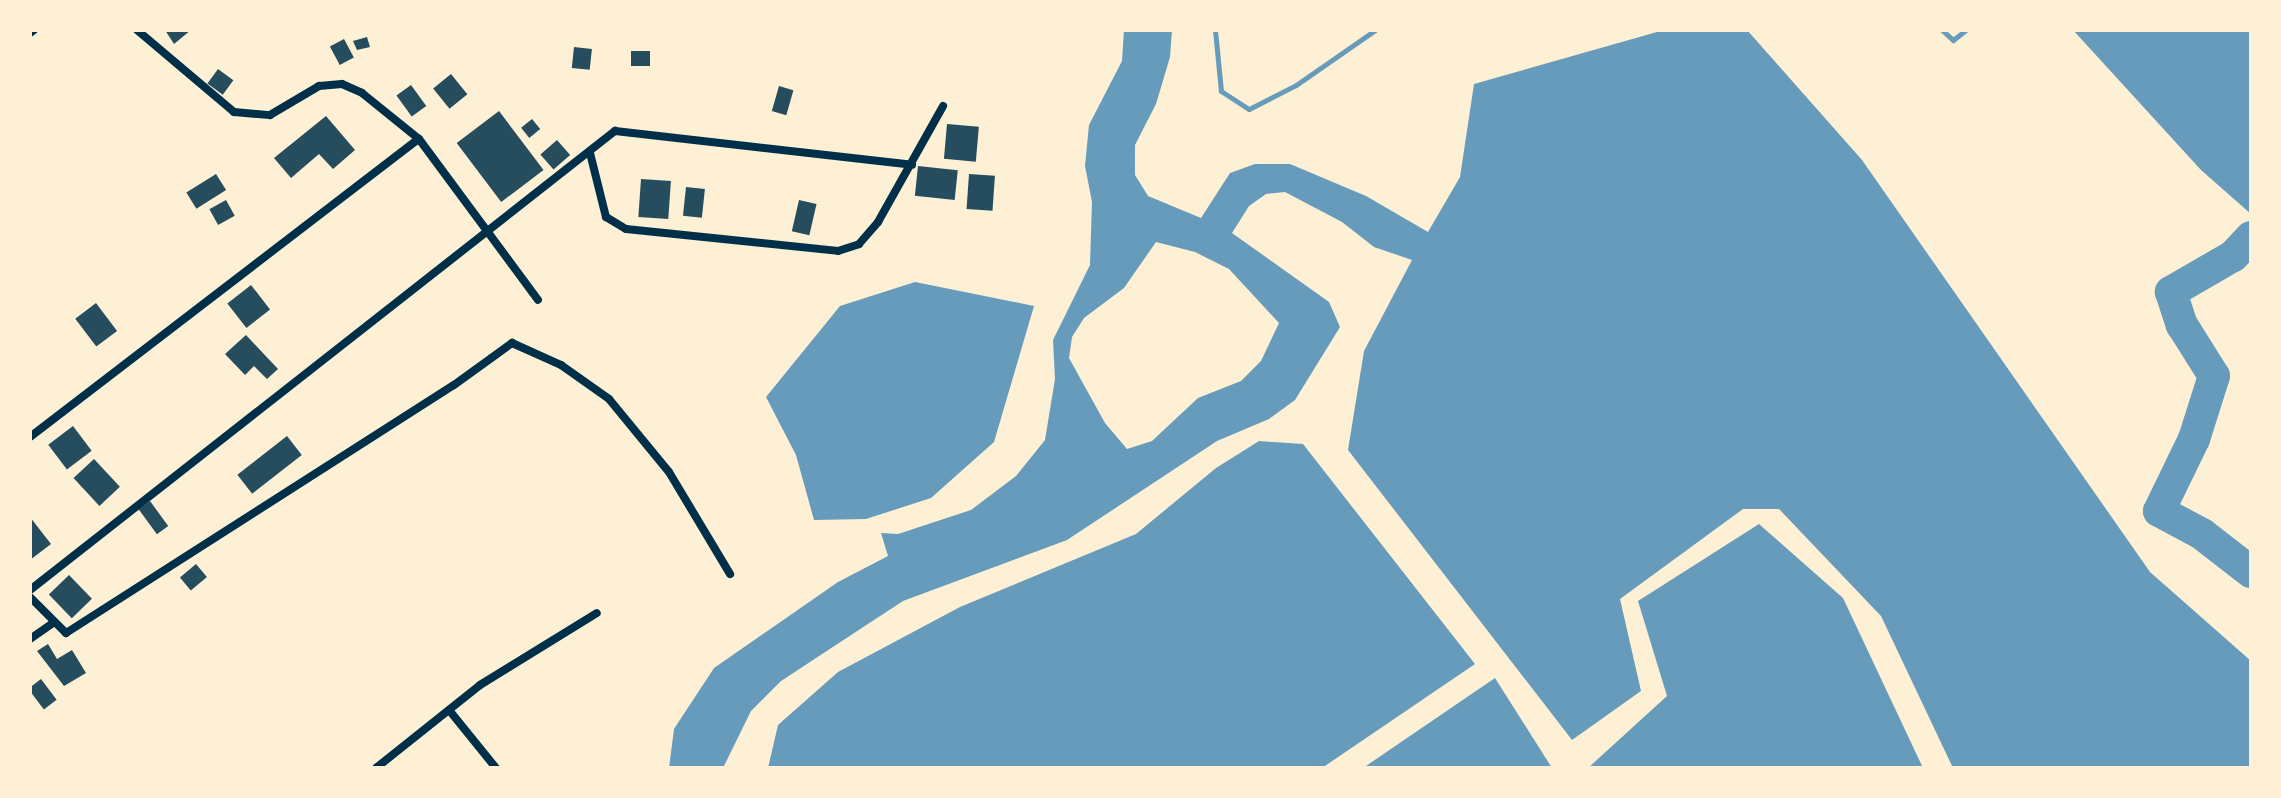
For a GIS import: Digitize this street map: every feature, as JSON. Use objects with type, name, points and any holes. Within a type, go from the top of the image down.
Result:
[{"type":"street","points":[[137,30],[234,112],[270,115],[319,86],[342,84],[362,93],[419,139],[491,230],[538,300]]},
{"type":"street","points":[[590,153],[606,217],[626,229],[838,251],[859,244],[878,222],[943,106]]},
{"type":"street","points":[[30,590],[615,131],[912,165]]},
{"type":"street","points":[[30,437],[419,139]]},
{"type":"street","points":[[30,597],[66,633],[454,385],[512,343],[561,365],[609,399],[669,472],[730,574]]},
{"type":"street","points":[[376,768],[449,710],[597,613]]},
{"type":"street","points":[[30,639],[53,623]]},
{"type":"street","points":[[449,710],[496,768]]},
{"type":"water","points":[[1124,30],[1172,30],[1170,57],[1156,104],[1135,145],[1135,175],[1148,196],[1201,218],[1230,173],[1255,164],[1290,164],[1366,196],[1428,232],[1460,177],[1474,84],[1664,30],[1747,30],[1862,160],[2150,572],[2251,661],[2251,768],[1953,768],[1881,616],[1779,509],[1743,509],[1620,599],[1641,691],[1572,740],[1348,450],[1364,351],[1412,260],[1374,247],[1342,222],[1285,192],[1266,194],[1249,206],[1232,233],[1329,302],[1340,327],[1295,400],[1269,419],[1217,441],[1067,540],[903,601],[781,681],[751,711],[723,768],[669,768],[674,729],[714,668],[838,582],[888,556],[881,533],[898,534],[971,510],[1016,476],[1045,440],[1055,379],[1053,340],[1090,265],[1092,202],[1085,166],[1089,125],[1122,61]],"holes":[[[1156,242],[1195,252],[1229,269],[1279,323],[1261,361],[1241,381],[1198,398],[1152,441],[1127,449],[1105,423],[1069,358],[1072,337],[1084,318],[1124,288]]]},
{"type":"water","points":[[2073,30],[2251,30],[2251,214],[2201,170]]},
{"type":"water","points":[[915,282],[1034,306],[994,442],[931,498],[866,519],[814,520],[796,455],[766,397],[840,306]]},
{"type":"water","points":[[1259,441],[1303,444],[1475,664],[1322,768],[768,768],[778,725],[838,672],[960,607],[1136,534],[1216,468]]},
{"type":"water","points":[[1759,524],[1843,598],[1923,768],[1588,768],[1667,696],[1638,601]]},
{"type":"water","points":[[1495,678],[1552,768],[1363,768]]},
{"type":"building","points":[[165,30],[191,30],[174,44]]},
{"type":"building","points":[[367,37],[370,47],[357,50],[353,41]]},
{"type":"building","points":[[344,39],[354,58],[340,65],[330,47]]},
{"type":"building","points":[[574,47],[592,49],[590,70],[572,68]]},
{"type":"building","points":[[631,51],[650,51],[650,66],[631,66]]},
{"type":"building","points":[[218,69],[233,80],[223,95],[207,84]]},
{"type":"building","points":[[451,74],[467,94],[449,109],[433,88]]},
{"type":"building","points":[[411,85],[426,106],[412,117],[396,96]]},
{"type":"building","points":[[779,86],[793,90],[786,115],[772,111]]},
{"type":"building","points":[[499,111],[544,170],[501,202],[457,143]]},
{"type":"building","points":[[326,116],[355,150],[333,169],[319,154],[291,178],[274,158]]},
{"type":"building","points":[[532,119],[540,129],[529,138],[521,128]]},
{"type":"building","points":[[947,124],[979,127],[976,162],[944,159]]},
{"type":"building","points":[[557,140],[570,155],[554,170],[540,154]]},
{"type":"building","points":[[918,166],[958,170],[955,200],[915,196]]},
{"type":"building","points":[[216,174],[226,190],[196,209],[186,193]]},
{"type":"building","points":[[969,174],[995,176],[992,211],[967,209]]},
{"type":"building","points":[[641,179],[671,181],[668,219],[638,217]]},
{"type":"building","points":[[686,187],[705,189],[702,218],[683,216]]},
{"type":"building","points":[[226,200],[235,216],[218,225],[209,209]]},
{"type":"building","points":[[799,200],[817,204],[809,235],[792,231]]},
{"type":"building","points":[[251,285],[270,309],[246,328],[227,303]]},
{"type":"building","points":[[96,303],[117,331],[96,347],[75,319]]},
{"type":"building","points":[[246,335],[278,369],[267,379],[254,366],[245,375],[225,354]]},
{"type":"building","points":[[73,426],[92,451],[67,469],[48,445]]},
{"type":"building","points":[[287,436],[302,455],[252,494],[237,475]]},
{"type":"building","points":[[94,459],[120,487],[99,506],[74,478]]},
{"type":"building","points":[[150,501],[168,526],[157,534],[139,509]]},
{"type":"building","points":[[30,517],[51,544],[30,560]]},
{"type":"building","points":[[196,564],[207,577],[191,591],[180,577]]},
{"type":"building","points":[[69,575],[92,599],[72,618],[49,594]]},
{"type":"building","points":[[48,644],[57,659],[72,650],[86,673],[64,686],[37,651]]},
{"type":"building","points":[[41,679],[57,700],[44,709],[30,691],[30,687]]},
{"type":"waterway","points":[[1215,30],[1221,91],[1249,109],[1296,85],[1375,30]]},
{"type":"waterway","points":[[1942,30],[1953,40],[1966,30]]},
{"type":"waterway","points":[[2251,237],[2233,256],[2171,292],[2182,325],[2214,376],[2194,439],[2159,511],[2202,534],[2251,572]]}]
